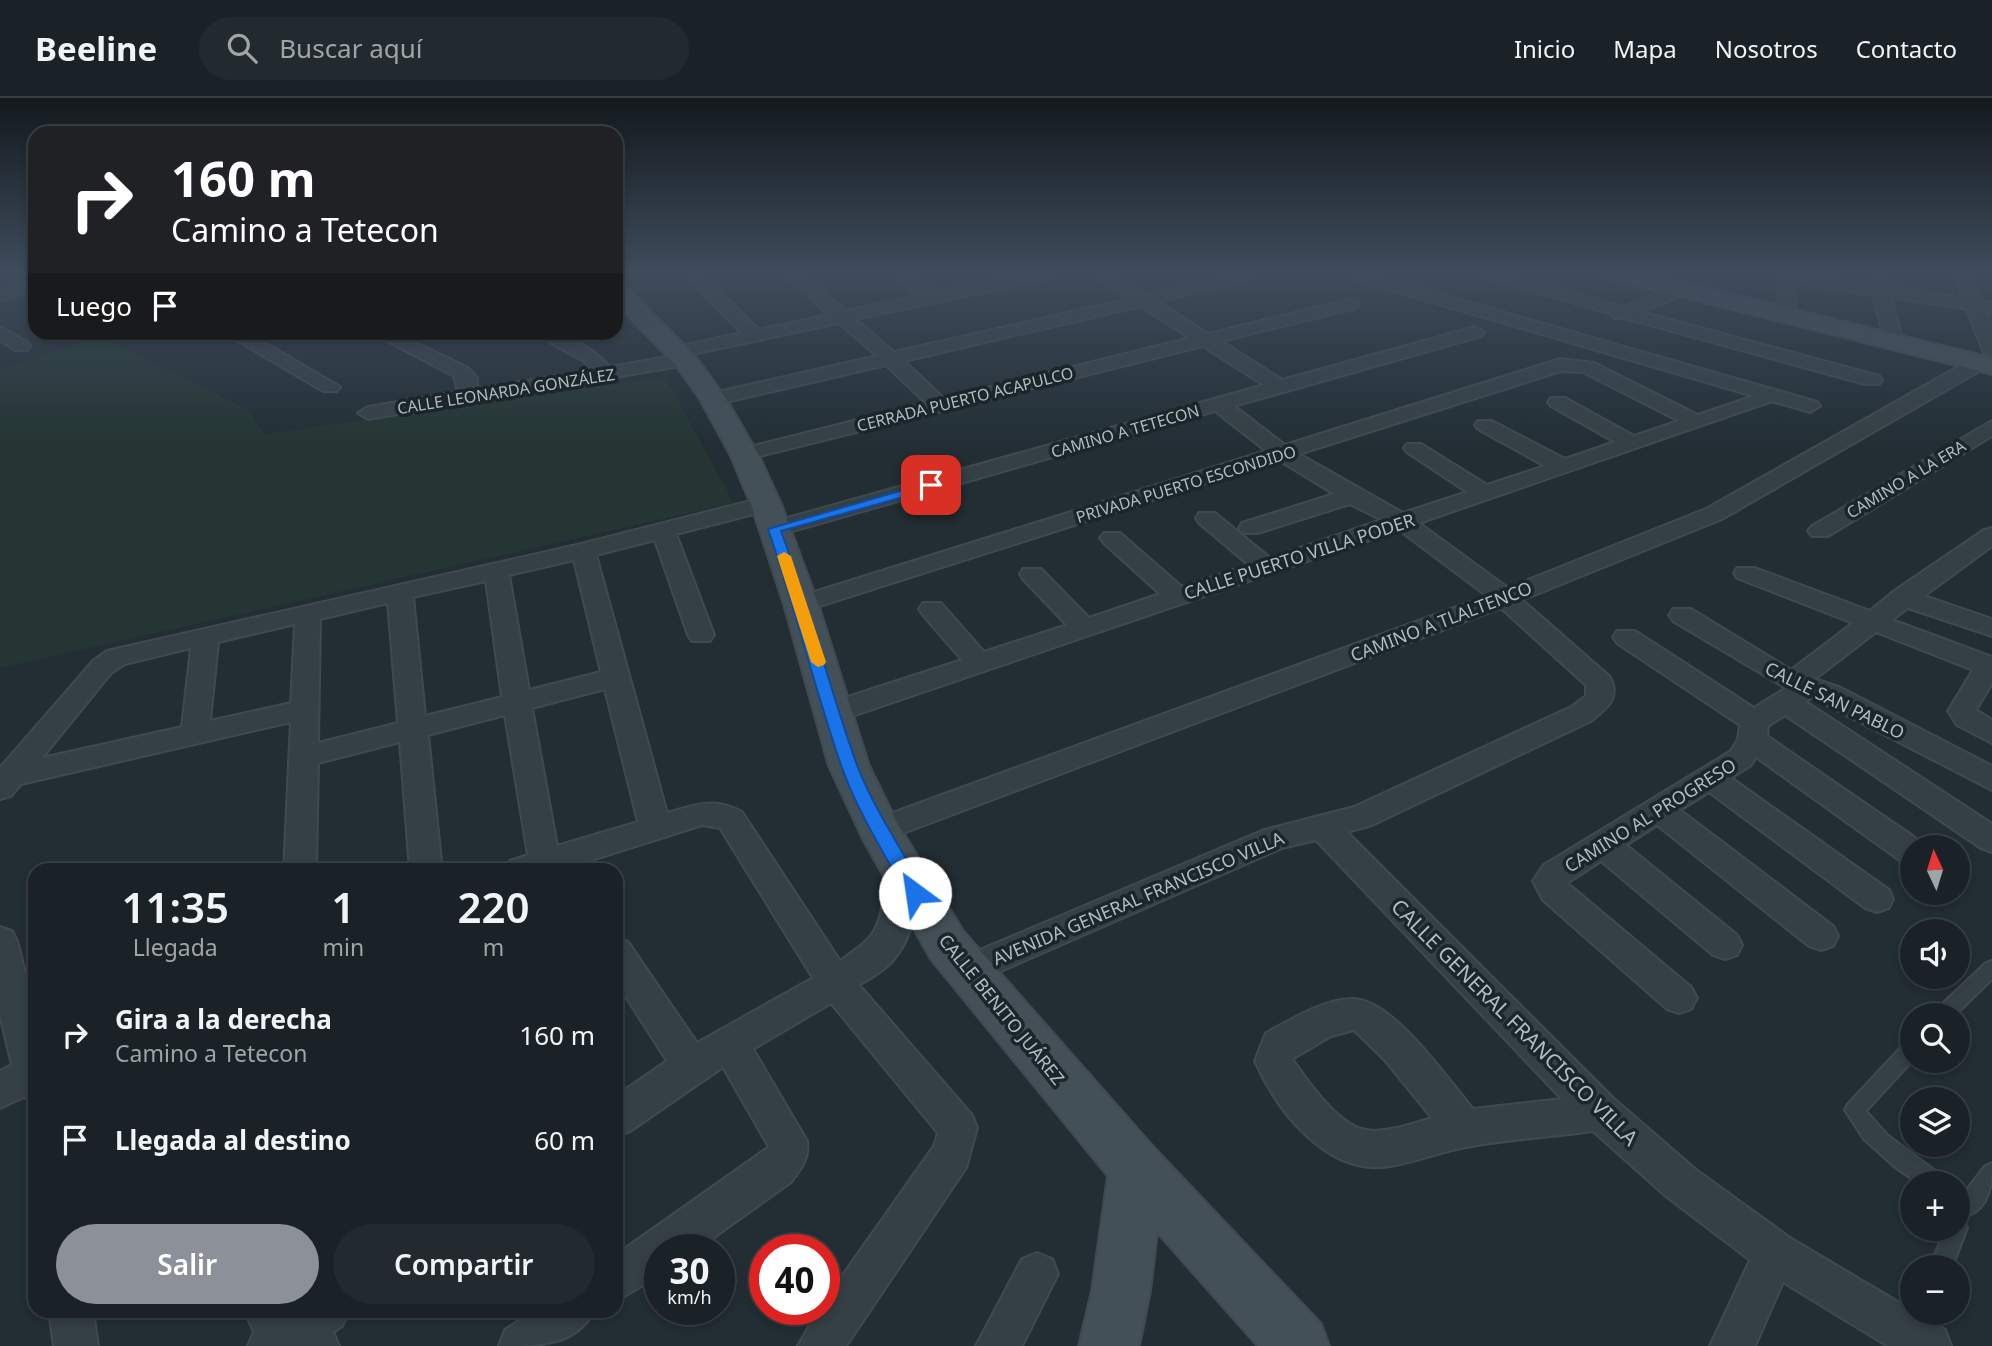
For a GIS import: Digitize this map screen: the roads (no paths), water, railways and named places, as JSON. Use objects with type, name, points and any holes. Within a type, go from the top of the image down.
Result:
[{"type":"street","name":"CALLE BENITO JUÁREZ","points":[[655,329],[682,356],[713,400],[744,454],[801,604],[849,766],[879,830],[902,870],[966,971],[1136,1168],[1298,1346]]},
{"type":"street","points":[[748,329],[754,335]]},
{"type":"street","name":"CALLE LEONARDA GONZÁLEZ","points":[[368,413],[607,375],[782,329]]},
{"type":"street","points":[[856,329],[939,405]]},
{"type":"street","points":[[713,400],[1019,329]]},
{"type":"street","points":[[1190,329],[1280,387]]},
{"type":"street","name":"CERRADA PUERTO ACAPULCO","points":[[744,454],[1250,329]]},
{"type":"street","points":[[1548,329],[1810,406]]},
{"type":"street","points":[[1565,334],[1579,329]]},
{"type":"street","points":[[1685,329],[1872,380]]},
{"type":"street","points":[[1841,329],[1988,360],[1986,329]]},
{"type":"street","points":[[1891,329],[1894,342]]},
{"type":"street","points":[[0,332],[21,346]]},
{"type":"street","name":"CAMINO A TETECON","points":[[6,781],[102,667],[116,657],[663,531],[770,517],[1220,405],[1475,332]]},
{"type":"street","points":[[246,340],[330,387]]},
{"type":"street","points":[[395,340],[461,372],[467,378],[468,395]]},
{"type":"street","points":[[556,340],[591,357],[607,375]]},
{"type":"street","name":"CAMINO A TLALTENCO","points":[[879,830],[1505,598],[1738,503],[1870,423],[1988,360]]},
{"type":"street","name":"PRIVADA PUERTO ESCONDIDO","points":[[801,604],[1560,365],[1587,367],[1697,422]]},
{"type":"street","name":"CALLE PUERTO VILLA PODER","points":[[833,712],[1083,627],[1405,523],[1484,493],[1764,399]]},
{"type":"street","points":[[1558,402],[1633,444]]},
{"type":"street","points":[[1220,405],[1284,454],[1352,496],[1405,523],[1505,598]]},
{"type":"street","points":[[1485,425],[1563,467]]},
{"type":"street","name":"CAMINO A LA ERA","points":[[1820,531],[1992,427]]},
{"type":"street","points":[[1414,447],[1484,493]]},
{"type":"street","points":[[1251,528],[1352,496]]},
{"type":"street","points":[[1207,518],[1267,567]]},
{"type":"street","points":[[663,531],[701,635]]},
{"type":"street","name":"CAMINO AL PROGRESO","points":[[1679,998],[1553,891],[1549,881],[1602,844],[1660,811],[1741,758],[1753,731],[1795,694],[1803,672],[1869,621],[1992,534]]},
{"type":"street","points":[[1112,538],[1177,596]]},
{"type":"street","points":[[583,551],[655,827]]},
{"type":"street","points":[[496,570],[514,703],[540,849],[555,863]]},
{"type":"street","points":[[1746,573],[1990,667],[1962,711],[1967,718],[1992,733]]},
{"type":"street","points":[[1032,574],[1083,627]]},
{"type":"street","points":[[400,593],[425,863]]},
{"type":"street","points":[[1902,597],[1992,628]]},
{"type":"street","name":"AVENIDA GENERAL FRANCISCO VILLA","points":[[966,971],[1275,838],[1361,817],[1581,714],[1600,699],[1599,682],[1505,598]]},
{"type":"street","points":[[932,609],[979,663]]},
{"type":"street","points":[[300,863],[308,613]]},
{"type":"street","name":"CALLE SAN PABLO","points":[[1682,615],[1783,677],[1795,694],[1831,695],[1992,779]]},
{"type":"street","points":[[195,733],[206,635]]},
{"type":"street","points":[[1626,637],[1900,843]]},
{"type":"street","points":[[302,757],[614,678]]},
{"type":"street","points":[[1795,694],[1992,840]]},
{"type":"street","points":[[6,781],[195,733],[303,710]]},
{"type":"street","points":[[1709,777],[1877,899]]},
{"type":"street","points":[[1660,811],[1821,936]]},
{"type":"street","points":[[562,863],[655,827],[702,814],[720,814],[731,820],[835,983],[958,1128],[951,1154],[820,1346]]},
{"type":"street","name":"CALLE GENERAL FRANCISCO VILLA","points":[[1321,825],[1600,1112],[1681,1183],[1775,1253],[1921,1331]]},
{"type":"street","points":[[1602,844],[1726,945]]},
{"type":"street","points":[[623,1113],[691,1066],[835,983],[882,950],[898,923],[902,870]]},
{"type":"street","points":[[0,942],[28,1052]]},
{"type":"street","points":[[623,963],[691,1066]]},
{"type":"street","points":[[1464,1128],[1378,1026],[1359,1014],[1339,1016],[1279,1045],[1273,1060],[1281,1075],[1335,1135],[1352,1145],[1379,1148],[1464,1128],[1600,1112]]},
{"type":"street","points":[[683,1234],[777,1168],[789,1154],[788,1141],[729,1044]]},
{"type":"street","points":[[0,1090],[28,1078]]},
{"type":"street","points":[[1109,1346],[1121,1291],[1136,1168]]},
{"type":"street","points":[[1732,1346],[1775,1253]]},
{"type":"street","points":[[623,1275],[644,1261]]},
{"type":"street","points":[[998,1346],[1037,1274]]},
{"type":"street","points":[[72,1318],[76,1346]]},
{"type":"street","points":[[522,1346],[562,1318]]},
{"type":"lane","points":[[1955,1003],[1992,968]]},
{"type":"lane","points":[[1900,1062],[1855,1110],[1864,1128],[1919,1171]]},
{"type":"lane","points":[[1970,1196],[1992,1173]]}]
